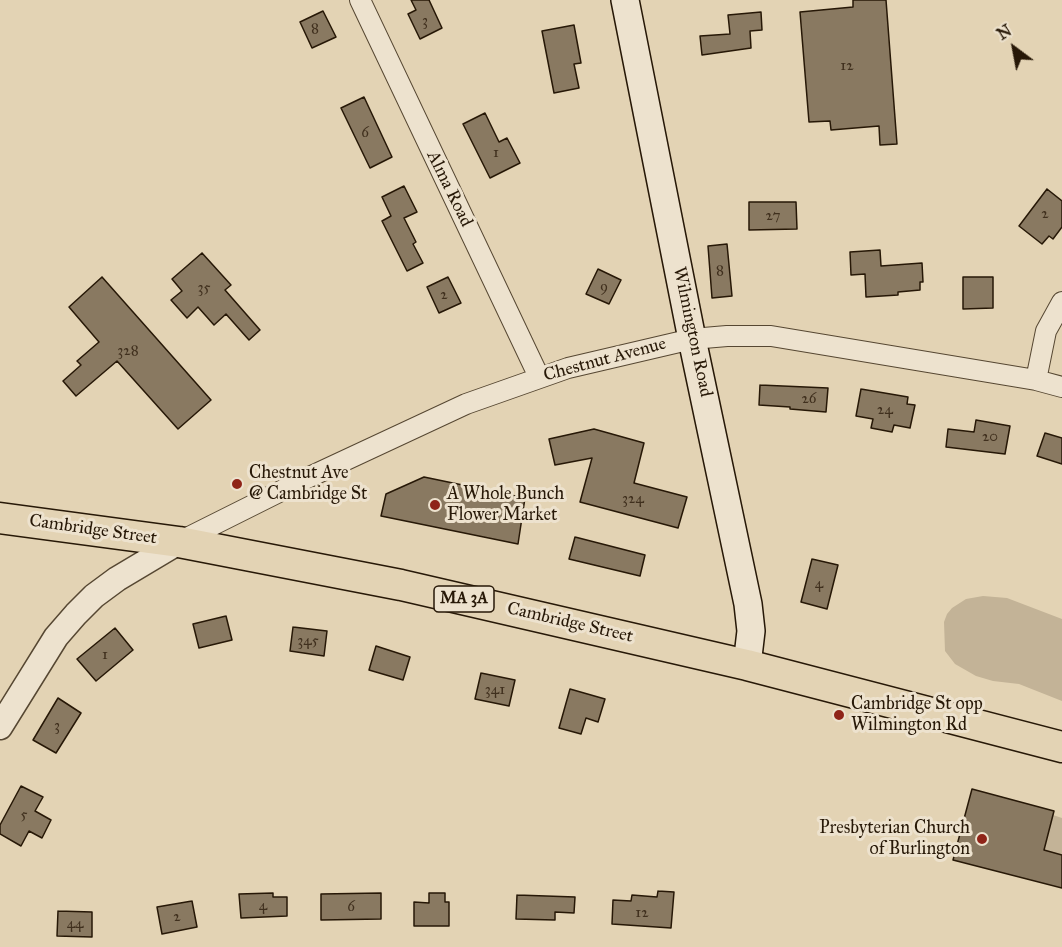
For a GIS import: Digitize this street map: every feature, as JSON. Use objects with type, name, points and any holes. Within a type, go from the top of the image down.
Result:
[{"type":"main road","name":"Wilmington Road","points":[[626,0],[692,339],[748,604],[751,631],[747,665]]},
{"type":"main road","name":"Cambridge Street","points":[[0,518],[179,542],[480,602],[747,665],[1062,747]]},
{"type":"street","name":"Alma Road","points":[[360,0],[539,377]]},
{"type":"street","points":[[1035,380],[1046,331],[1062,302]]},
{"type":"street","name":"Chestnut Avenue","points":[[179,542],[441,415],[539,377],[594,361],[692,339],[735,335],[771,336],[1035,380],[1062,387]]},
{"type":"street","points":[[0,727],[56,637],[76,614],[94,596],[117,579],[179,542]]},
{"type":"shaded area","points":[[983,596],[1007,598],[1062,619],[1062,701],[1019,684],[993,681],[976,676],[955,664],[945,651],[944,622],[947,614],[966,599]]},
{"type":"shaded area","points":[[1053,815],[1062,818],[1062,855],[1044,850]]},
{"type":"building","points":[[411,0],[429,0],[442,28],[420,39],[408,14],[416,10]]},
{"type":"building","points":[[853,0],[886,0],[897,144],[880,145],[879,126],[831,130],[830,121],[809,122],[800,12],[853,7]]},
{"type":"building","points":[[323,11],[336,37],[312,48],[300,22]]},
{"type":"building","points":[[761,12],[762,30],[750,31],[751,48],[702,55],[700,36],[730,34],[728,15]]},
{"type":"building","points":[[574,25],[581,63],[574,64],[579,88],[554,93],[542,31]]},
{"type":"building","points":[[364,97],[392,157],[370,168],[341,108]]},
{"type":"building","points":[[485,113],[499,142],[507,138],[520,163],[490,178],[463,124]]},
{"type":"building","points":[[404,186],[417,212],[404,218],[416,242],[413,244],[423,263],[407,271],[382,221],[391,216],[382,197]]},
{"type":"building","points":[[1047,189],[1062,201],[1062,227],[1053,239],[1049,236],[1042,244],[1019,226]]},
{"type":"building","points":[[749,202],[796,202],[797,229],[749,230]]},
{"type":"building","points":[[727,244],[732,296],[712,298],[708,246]]},
{"type":"building","points":[[880,250],[881,266],[922,263],[923,282],[920,282],[920,290],[898,292],[898,295],[866,297],[865,274],[851,275],[850,252]]},
{"type":"building","points":[[202,253],[231,285],[225,290],[260,330],[249,340],[226,314],[214,325],[198,307],[187,318],[171,300],[182,291],[172,279]]},
{"type":"building","points":[[598,269],[621,280],[609,304],[586,294]]},
{"type":"building","points":[[102,277],[211,400],[178,429],[117,361],[76,396],[63,381],[81,365],[77,361],[99,342],[69,307]]},
{"type":"building","points":[[448,277],[461,303],[439,313],[427,287]]},
{"type":"building","points":[[963,277],[993,277],[993,308],[963,309]]},
{"type":"building","points":[[760,385],[828,388],[826,412],[759,405]]},
{"type":"building","points":[[861,389],[908,397],[907,404],[915,405],[910,428],[894,425],[892,432],[871,428],[873,419],[856,416]]},
{"type":"building","points":[[976,420],[1010,426],[1005,454],[946,447],[948,429],[974,432]]},
{"type":"building","points":[[594,429],[644,443],[634,483],[687,497],[678,528],[580,502],[592,458],[555,465],[549,439]]},
{"type":"building","points":[[1045,433],[1062,438],[1062,464],[1037,456]]},
{"type":"building","points":[[424,477],[525,498],[518,544],[381,516],[386,494]]},
{"type":"building","points":[[575,537],[645,555],[640,576],[569,559]]},
{"type":"building","points":[[812,559],[838,565],[827,609],[801,602]]},
{"type":"building","points":[[226,616],[232,640],[199,648],[193,624]]},
{"type":"building","points":[[293,627],[327,631],[324,656],[290,651]]},
{"type":"building","points":[[115,628],[133,650],[96,681],[77,659]]},
{"type":"building","points":[[376,646],[410,657],[403,680],[369,670]]},
{"type":"building","points":[[481,673],[515,680],[509,706],[475,699]]},
{"type":"building","points":[[570,689],[605,699],[598,722],[586,718],[581,734],[559,728]]},
{"type":"building","points":[[58,698],[81,713],[56,753],[33,740]]},
{"type":"building","points":[[21,786],[43,797],[35,811],[51,820],[42,838],[29,831],[21,846],[0,834],[0,825]]},
{"type":"building","name":"Presbyterian Church of Burlington","points":[[972,789],[1054,811],[1044,850],[1062,855],[1062,888],[953,860]]},
{"type":"building","points":[[658,891],[674,892],[671,928],[612,924],[613,900],[631,901],[632,895],[657,897]]},
{"type":"building","points":[[273,893],[273,897],[287,897],[287,916],[241,918],[239,894]]},
{"type":"building","points":[[381,893],[381,919],[321,920],[321,894]]},
{"type":"building","points":[[429,893],[445,893],[445,902],[449,902],[449,926],[414,926],[414,902],[429,903]]},
{"type":"building","points":[[517,895],[575,897],[574,913],[555,912],[555,920],[516,919]]},
{"type":"building","points":[[192,901],[197,927],[162,934],[157,907]]},
{"type":"building","points":[[58,911],[92,912],[92,937],[57,936]]},
{"type":"place","name":"Chestnut Ave @ Cambridge St","points":[[237,484]]},
{"type":"place","name":"A Whole Bunch Flower Market","points":[[435,505]]},
{"type":"place","name":"Cambridge St opp Wilmington Rd","points":[[839,715]]},
{"type":"place","name":"Presbyterian Church of Burlington","points":[[982,839]]}]
